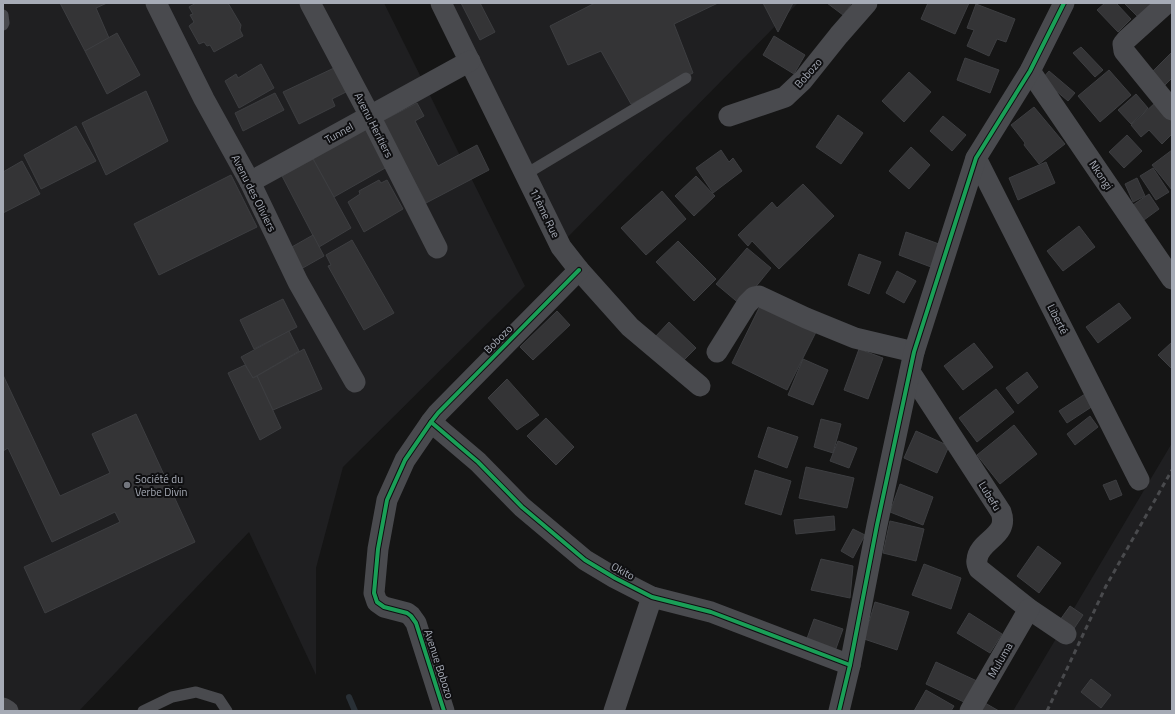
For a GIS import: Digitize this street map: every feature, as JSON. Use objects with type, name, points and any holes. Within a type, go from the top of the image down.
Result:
[{"type":"street","name":"Avenu des Oliviers","points":[[156,3],[204,99],[250,182],[298,282],[355,382]]},
{"type":"street","name":"Avenu Heritiers","points":[[310,3],[370,116],[437,248]]},
{"type":"street","name":"11ème Rue","points":[[441,3],[561,247],[579,270],[630,327],[700,386]]},
{"type":"street","name":"Bobozo","points":[[729,116],[785,97],[803,80],[867,3]]},
{"type":"street","points":[[839,711],[850,666],[912,362],[976,158],[1030,71],[1064,3]]},
{"type":"street","points":[[1167,3],[1127,39],[1124,44],[1124,51],[1172,110]]},
{"type":"street","name":"Tunnel","points":[[250,182],[470,61]]},
{"type":"street","name":"Nkongi","points":[[1030,71],[1172,279]]},
{"type":"street","name":"Liberté","points":[[976,158],[1140,480]]},
{"type":"street","name":"Bobozo","points":[[431,422],[438,413],[579,270]]},
{"type":"street","points":[[717,352],[747,304],[754,296],[759,296],[806,318],[912,362]]},
{"type":"street","name":"Lubefu","points":[[912,362],[1004,519],[1001,529],[980,551],[976,559],[979,569],[1030,610],[1066,634]]},
{"type":"street","name":"Okito","points":[[431,422],[478,462],[522,507],[585,560],[615,578],[652,596],[711,612],[850,666]]},
{"type":"street","name":"Avenue Bobozo","points":[[431,422],[405,460],[387,500],[378,550],[374,593],[377,602],[384,607],[407,613],[416,623],[444,711]]},
{"type":"street","points":[[614,711],[652,596]]},
{"type":"street","name":"Muluma","points":[[970,711],[1030,610]]},
{"type":"street","points":[[3,708],[8,711]]},
{"type":"lane","points":[[3,15],[3,25]]},
{"type":"lane","points":[[526,174],[686,78]]},
{"type":"lane","points":[[143,711],[172,697],[196,692],[219,699],[227,711]]},
{"type":"shaded area","points":[[3,3],[384,3],[525,286],[343,467],[316,568],[316,675],[249,532],[79,711],[7,711],[3,708]]},
{"type":"shaded area","points":[[442,3],[798,3],[561,244]]},
{"type":"shaded area","points":[[1172,443],[1172,711],[1013,711]]},
{"type":"building","points":[[60,3],[107,3],[96,8],[109,38],[85,51]]},
{"type":"building","points":[[196,3],[228,3],[241,25],[240,30],[243,36],[214,52],[210,45],[207,46],[204,42],[199,44],[189,26],[194,22],[190,15],[193,14],[189,7]]},
{"type":"building","points":[[461,3],[480,3],[495,32],[480,40]]},
{"type":"building","points":[[595,3],[718,3],[674,24],[693,73],[631,104],[601,51],[568,65],[550,26]]},
{"type":"building","points":[[763,3],[793,3],[778,32]]},
{"type":"building","points":[[827,3],[852,3],[843,15]]},
{"type":"building","points":[[928,3],[969,3],[955,34],[921,19]]},
{"type":"building","points":[[1105,3],[1116,3],[1131,19],[1118,32],[1097,10]]},
{"type":"building","points":[[1124,3],[1153,3],[1138,17]]},
{"type":"building","points":[[976,4],[1015,19],[1006,42],[997,39],[989,56],[967,46],[974,30],[967,28]]},
{"type":"building","points":[[117,33],[140,75],[107,94],[85,51]]},
{"type":"building","points":[[774,36],[805,55],[794,74],[763,55]]},
{"type":"building","points":[[1081,47],[1103,70],[1095,77],[1073,53]]},
{"type":"building","points":[[1172,52],[1172,78],[1162,88],[1149,75]]},
{"type":"building","points":[[965,58],[999,70],[990,93],[957,80]]},
{"type":"building","points":[[261,64],[274,88],[239,108],[225,81],[236,74],[238,78]]},
{"type":"building","points":[[334,68],[346,92],[332,99],[335,106],[299,124],[283,92]]},
{"type":"building","points":[[1109,70],[1131,95],[1100,122],[1078,96]]},
{"type":"building","points":[[1049,71],[1075,93],[1068,101],[1042,79]]},
{"type":"building","points":[[909,72],[931,92],[904,122],[882,101]]},
{"type":"building","points":[[146,91],[168,141],[106,175],[82,123]]},
{"type":"building","points":[[275,93],[284,110],[243,131],[235,113]]},
{"type":"building","points":[[1136,94],[1148,108],[1131,124],[1118,110]]},
{"type":"building","points":[[1156,102],[1172,119],[1172,134],[1162,144],[1149,130],[1141,137],[1131,125]]},
{"type":"building","points":[[417,103],[424,116],[415,121],[438,166],[477,145],[489,170],[426,203],[382,121]]},
{"type":"building","points":[[1034,107],[1065,144],[1039,164],[1011,125]]},
{"type":"building","points":[[838,115],[863,133],[841,164],[816,147]]},
{"type":"building","points":[[943,116],[966,135],[952,151],[930,131]]},
{"type":"building","points":[[363,125],[387,167],[334,197],[311,155]]},
{"type":"building","points":[[76,126],[96,161],[41,189],[24,155]]},
{"type":"building","points":[[1127,135],[1142,151],[1124,168],[1109,152]]},
{"type":"building","points":[[911,147],[930,165],[909,189],[889,171]]},
{"type":"building","points":[[721,150],[729,162],[733,158],[742,171],[713,193],[696,168]]},
{"type":"building","points":[[1172,150],[1172,190],[1152,165]]},
{"type":"building","points":[[313,159],[351,228],[319,247],[282,176]]},
{"type":"building","points":[[22,161],[40,194],[3,213],[3,172]]},
{"type":"building","points":[[1046,162],[1055,183],[1018,200],[1009,178]]},
{"type":"building","points":[[1153,168],[1169,192],[1156,200],[1140,176]]},
{"type":"building","points":[[231,175],[257,227],[159,275],[134,224]]},
{"type":"building","points":[[696,176],[715,196],[694,216],[675,196]]},
{"type":"building","points":[[1137,178],[1145,196],[1133,202],[1125,184]]},
{"type":"building","points":[[379,180],[381,183],[387,180],[403,209],[364,232],[348,202],[360,194],[359,191]]},
{"type":"building","points":[[803,184],[834,216],[779,269],[752,241],[748,246],[738,235],[772,202],[777,208]]},
{"type":"building","points":[[662,191],[686,219],[646,255],[621,228]]},
{"type":"building","points":[[1149,194],[1159,209],[1144,220],[1133,205]]},
{"type":"building","points":[[1079,226],[1095,247],[1063,271],[1047,251]]},
{"type":"building","points":[[906,232],[939,244],[931,267],[899,255]]},
{"type":"building","points":[[313,235],[324,256],[301,269],[290,248]]},
{"type":"building","points":[[352,240],[394,313],[364,330],[328,266],[331,265],[326,255]]},
{"type":"building","points":[[678,241],[716,279],[694,301],[656,262]]},
{"type":"building","points":[[747,248],[771,268],[741,305],[716,284]]},
{"type":"building","points":[[859,254],[881,262],[869,294],[848,285]]},
{"type":"building","points":[[897,271],[916,281],[904,303],[886,293]]},
{"type":"building","points":[[283,299],[297,327],[254,349],[240,320]]},
{"type":"building","points":[[762,302],[817,330],[787,390],[732,363]]},
{"type":"building","points":[[1119,303],[1131,318],[1098,343],[1086,327]]},
{"type":"building","points":[[557,311],[570,325],[533,360],[520,347]]},
{"type":"building","points":[[669,322],[696,348],[681,363],[655,337]]},
{"type":"building","points":[[289,331],[299,351],[253,378],[241,357]]},
{"type":"building","points":[[1172,342],[1172,369],[1158,355]]},
{"type":"building","points":[[974,343],[993,367],[963,390],[944,366]]},
{"type":"building","points":[[304,349],[322,389],[273,410],[257,376]]},
{"type":"building","points":[[859,349],[883,358],[868,399],[844,390]]},
{"type":"building","points":[[803,359],[828,370],[813,405],[788,395]]},
{"type":"building","points":[[245,365],[253,378],[257,376],[281,428],[260,440],[228,373]]},
{"type":"building","points":[[1027,372],[1038,387],[1018,404],[1006,388]]},
{"type":"building","name":"Société du Verbe Divin","points":[[3,375],[60,496],[110,473],[92,434],[136,414],[195,542],[45,613],[24,567],[120,522],[115,512],[52,542],[8,448],[3,451]]},
{"type":"building","points":[[507,379],[539,415],[517,430],[488,398]]},
{"type":"building","points":[[996,389],[1014,412],[977,442],[959,418]]},
{"type":"building","points":[[1085,394],[1093,406],[1067,423],[1059,411]]},
{"type":"building","points":[[1090,416],[1098,427],[1075,445],[1067,434]]},
{"type":"building","points":[[546,418],[574,447],[556,465],[527,436]]},
{"type":"building","points":[[821,419],[841,424],[833,453],[814,447]]},
{"type":"building","points":[[1014,425],[1037,454],[1000,484],[977,455]]},
{"type":"building","points":[[768,427],[798,437],[787,468],[758,457]]},
{"type":"building","points":[[916,431],[949,446],[937,473],[904,458]]},
{"type":"building","points":[[838,441],[857,448],[849,468],[830,461]]},
{"type":"building","points":[[806,467],[854,478],[847,508],[799,498]]},
{"type":"building","points":[[755,470],[791,481],[781,515],[745,504]]},
{"type":"building","points":[[1116,480],[1122,495],[1110,500],[1103,485]]},
{"type":"building","points":[[900,484],[933,497],[923,525],[890,512]]},
{"type":"building","points":[[834,516],[835,530],[796,534],[794,520]]},
{"type":"building","points":[[890,521],[924,529],[916,561],[883,553]]},
{"type":"building","points":[[853,529],[865,535],[853,558],[841,551]]},
{"type":"building","points":[[1038,546],[1061,563],[1039,593],[1017,576]]},
{"type":"building","points":[[821,559],[853,566],[850,598],[811,590]]},
{"type":"building","points":[[924,564],[961,578],[951,609],[912,595]]},
{"type":"building","points":[[875,602],[909,612],[897,650],[864,639]]},
{"type":"building","points":[[1070,606],[1083,615],[1073,630],[1060,620]]},
{"type":"building","points":[[969,613],[1002,634],[990,653],[957,633]]},
{"type":"building","points":[[814,619],[843,629],[834,654],[805,644]]},
{"type":"building","points":[[936,662],[977,681],[966,703],[926,684]]},
{"type":"building","points":[[1091,679],[1111,695],[1101,708],[1081,692]]},
{"type":"building","points":[[926,690],[954,706],[951,711],[914,711]]},
{"type":"building","points":[[985,703],[999,711],[981,711]]},
{"type":"waterway","points":[[349,697],[355,711]]},
{"type":"railway","points":[[1047,711],[1106,586],[1172,470]]},
{"type":"cycle path","points":[[839,711],[850,665],[877,525],[914,352],[976,158],[1030,71],[1064,3]]},
{"type":"cycle path","points":[[444,711],[416,623],[407,613],[384,607],[377,602],[374,593],[378,549],[387,500],[405,460],[438,413],[579,270]]},
{"type":"cycle path","points":[[431,422],[478,462],[522,507],[585,560],[615,578],[652,597],[711,612],[850,665]]},
{"type":"place","name":"Société du Verbe Divin","points":[[127,485]]}]
